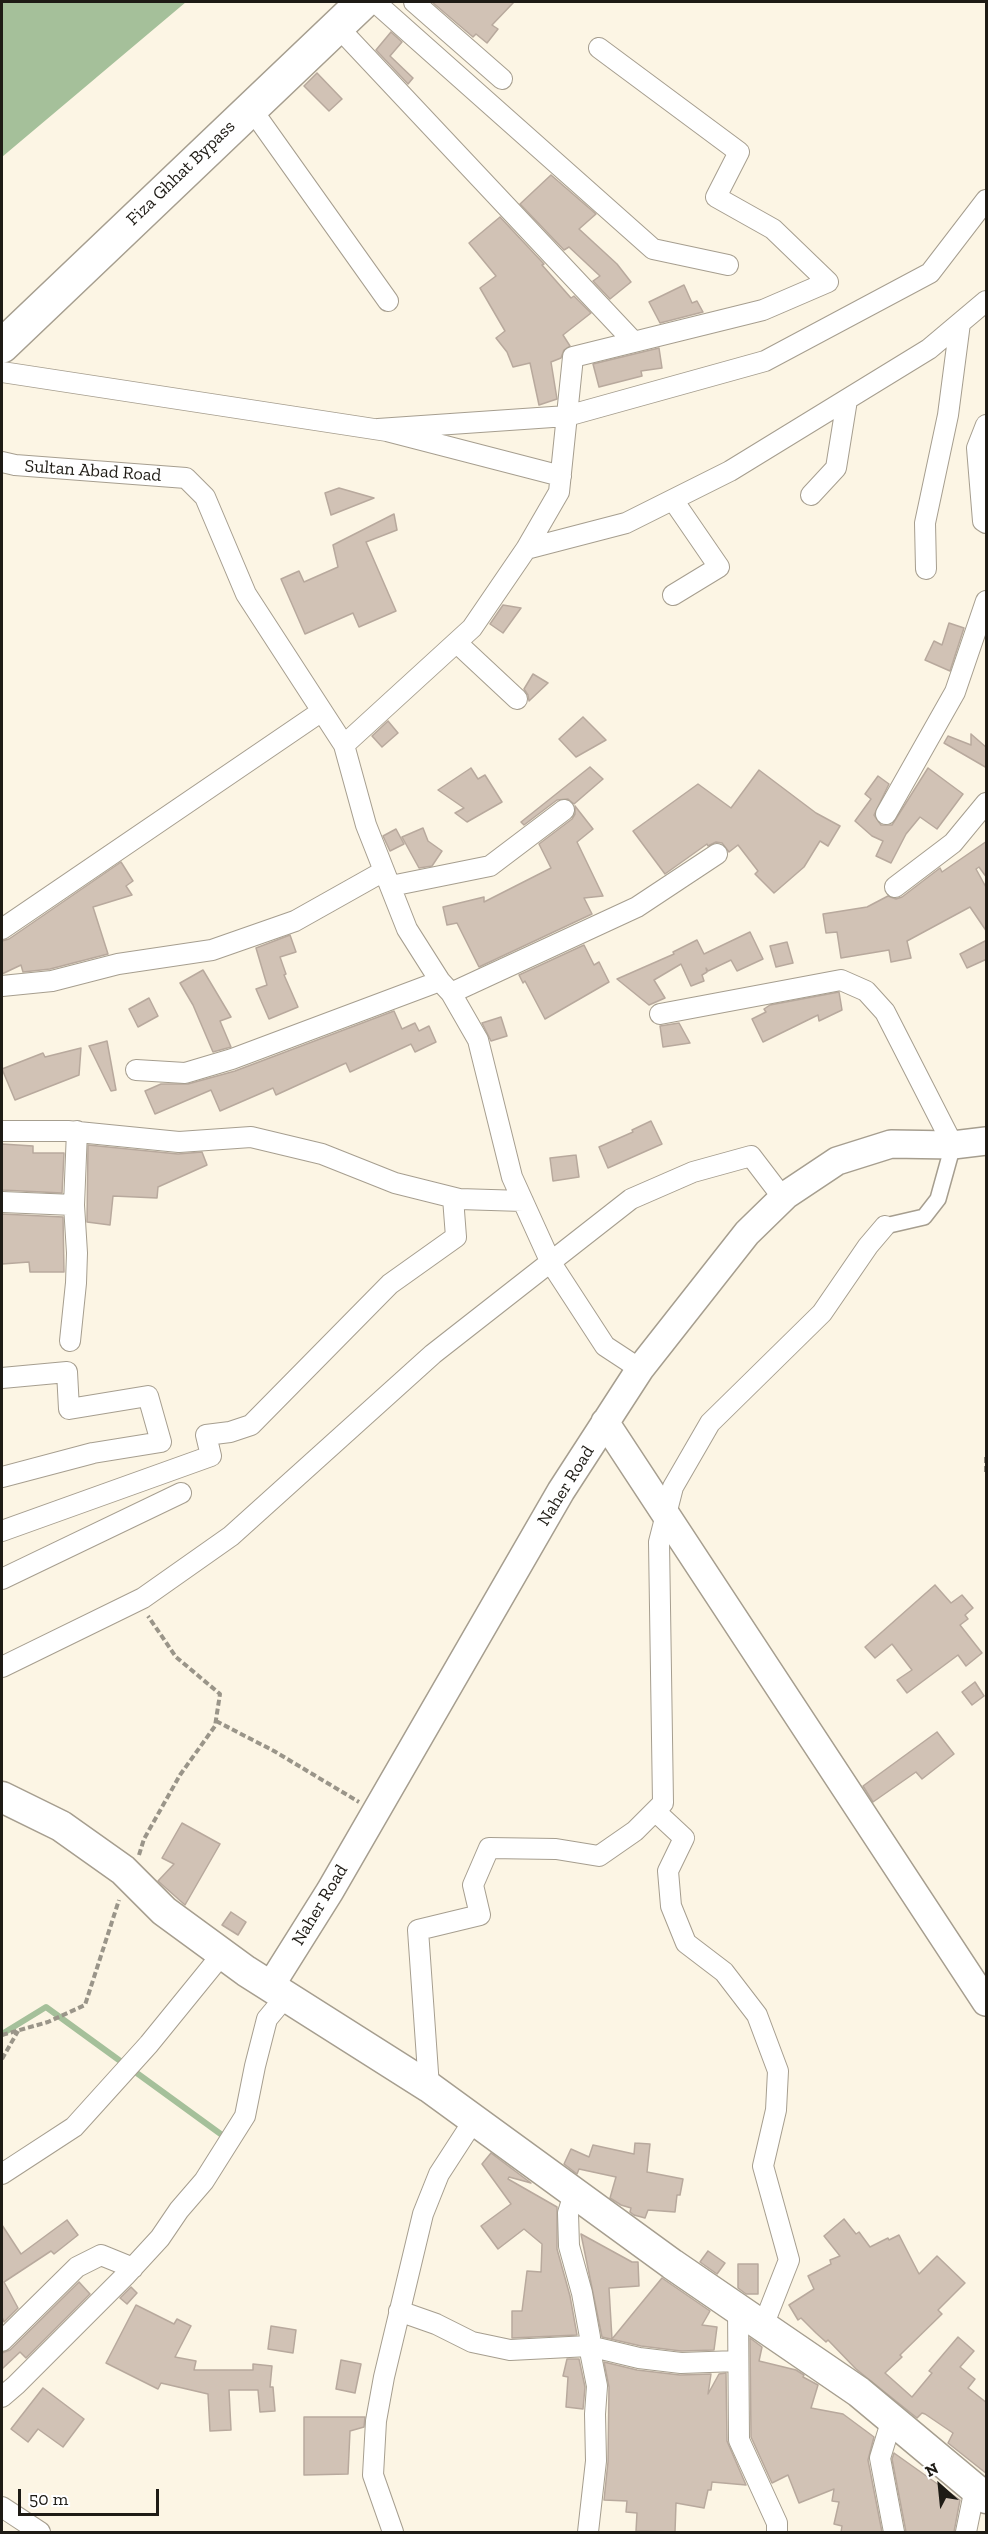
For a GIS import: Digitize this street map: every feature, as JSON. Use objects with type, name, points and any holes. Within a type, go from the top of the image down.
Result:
[{"type":"highway","name":"Fiza Ghhat Bypass","points":[[2,346],[250,107],[363,2]]},
{"type":"main road","name":"Naher Road","points":[[279,1990],[330,1891],[550,1510],[640,1369],[747,1233],[783,1198],[837,1161],[891,1144],[953,1145],[987,1141]]},
{"type":"main road","points":[[605,1422],[987,2002]]},
{"type":"main road","points":[[2,1797],[61,1826],[131,1878],[164,1911],[223,1953],[429,2087],[574,2194],[859,2392],[981,2493]]},
{"type":"street","points":[[375,2],[653,249],[728,265]]},
{"type":"street","points":[[414,2],[502,79]]},
{"type":"street","points":[[337,26],[634,342]]},
{"type":"street","points":[[344,745],[472,628],[526,549],[559,492],[573,357],[764,310],[828,282],[773,229],[716,197],[739,152],[599,48]]},
{"type":"street","points":[[250,107],[388,301]]},
{"type":"street","points":[[378,429],[567,416],[765,361],[930,273],[987,200]]},
{"type":"street","points":[[526,549],[626,523],[730,471],[929,349],[987,301]]},
{"type":"street","points":[[926,569],[925,523],[948,415],[960,323]]},
{"type":"street","points":[[2,372],[378,429],[561,476]]},
{"type":"street","points":[[811,495],[836,468],[847,400]]},
{"type":"street","points":[[987,425],[977,447],[983,521],[987,523]]},
{"type":"street","name":"Sultan Abad Road","points":[[2,462],[15,465],[186,478],[205,497],[246,594],[322,711]]},
{"type":"street","points":[[673,500],[719,567],[673,595]]},
{"type":"street","points":[[886,814],[955,692],[987,601]]},
{"type":"street","points":[[457,644],[517,699]]},
{"type":"street","points":[[2,929],[322,711],[344,745],[366,825],[407,929],[478,1040],[512,1177],[551,1263],[605,1346],[640,1369]]},
{"type":"street","points":[[895,887],[953,843],[987,803]]},
{"type":"street","points":[[2,986],[52,981],[118,964],[212,950],[295,921],[387,879],[490,866],[564,810]]},
{"type":"street","points":[[136,1070],[184,1072],[232,1059],[446,987],[637,907],[717,854]]},
{"type":"street","points":[[429,2087],[418,1930],[480,1916],[474,1885],[489,1848],[556,1849],[599,1856],[635,1831],[663,1803],[659,1542],[673,1487],[710,1423],[822,1313],[868,1246],[885,1226],[924,1217],[938,1199],[953,1145],[885,1012],[866,991],[841,980],[660,1014]]},
{"type":"street","points":[[2,1131],[77,1131],[178,1142],[251,1137],[322,1154],[395,1183],[453,1198],[523,1201]]},
{"type":"street","points":[[70,1341],[77,1253],[74,1205],[77,1131]]},
{"type":"street","points":[[2,1667],[137,1600],[231,1536],[433,1354],[631,1198],[693,1172],[751,1156],[783,1198]]},
{"type":"street","points":[[2,1531],[211,1456],[206,1435],[230,1432],[251,1425],[271,1402],[390,1284],[456,1237],[453,1198]]},
{"type":"street","points":[[2,1202],[74,1205]]},
{"type":"street","points":[[2,1378],[67,1372],[69,1409],[148,1396],[161,1442],[93,1453],[2,1477]]},
{"type":"street","points":[[2,1579],[181,1493]]},
{"type":"street","points":[[655,1811],[684,1838],[668,1871],[671,1906],[686,1943],[724,1972],[757,2015],[778,2071],[776,2110],[763,2166],[789,2260],[763,2326]]},
{"type":"street","points":[[2,2174],[74,2127],[149,2044],[223,1953]]},
{"type":"street","points":[[2,2397],[75,2328],[133,2268],[160,2238],[179,2210],[204,2181],[245,2116],[267,2019],[279,1990]]},
{"type":"street","points":[[393,2532],[373,2475],[376,2421],[399,2311],[423,2214],[439,2174],[474,2120]]},
{"type":"street","points":[[574,2194],[568,2213],[569,2246],[582,2293],[597,2385],[596,2461],[588,2532]]},
{"type":"street","points":[[4,2333],[77,2267],[101,2255],[133,2268]]},
{"type":"street","points":[[738,2309],[739,2440],[777,2523],[777,2532]]},
{"type":"street","points":[[399,2311],[436,2324],[472,2342],[510,2350],[589,2346],[639,2358],[681,2363],[737,2361]]},
{"type":"street","points":[[892,2419],[880,2458],[894,2532]]},
{"type":"street","points":[[966,2532],[981,2493]]},
{"type":"street","points":[[2,2507],[40,2532]]},
{"type":"path","points":[[987,1456],[987,1473]]},
{"type":"path","points":[[2,2035],[48,2022],[85,2005],[118,1901],[131,1878],[144,1839],[180,1775],[216,1721],[220,1694],[177,1657],[137,1600]]},
{"type":"path","points":[[216,1721],[274,1751],[376,1811]]},
{"type":"path","points":[[2,2059],[18,2031]]},
{"type":"shaded area","points":[[2,2],[186,2],[2,157]]},
{"type":"building","points":[[432,2],[514,2],[492,25],[498,29],[487,43],[476,34],[473,37]]},
{"type":"building","points":[[391,32],[402,42],[390,56],[413,78],[408,84],[376,50]]},
{"type":"building","points":[[317,73],[342,99],[329,111],[304,86]]},
{"type":"building","points":[[551,175],[596,214],[579,229],[617,264],[631,282],[610,299],[593,281],[600,276],[569,247],[564,250],[520,204]]},
{"type":"building","points":[[500,217],[544,264],[542,265],[571,298],[574,296],[591,313],[563,335],[570,346],[564,350],[561,358],[551,362],[557,399],[539,405],[530,363],[513,367],[507,352],[496,338],[505,331],[480,288],[496,276],[469,243]]},
{"type":"building","points":[[684,285],[692,303],[697,301],[703,312],[660,323],[649,302]]},
{"type":"building","points":[[659,348],[662,368],[641,371],[642,376],[599,387],[593,364]]},
{"type":"building","points":[[339,488],[374,498],[331,515],[325,493]]},
{"type":"building","points":[[394,514],[397,530],[366,542],[396,611],[359,627],[353,613],[305,634],[281,579],[299,571],[304,582],[338,567],[333,545]]},
{"type":"building","points":[[503,605],[521,608],[503,633],[490,624]]},
{"type":"building","points":[[949,623],[964,628],[950,671],[925,660],[934,641],[942,645]]},
{"type":"building","points":[[533,674],[548,683],[529,701],[524,689]]},
{"type":"building","points":[[583,717],[606,740],[576,757],[559,739]]},
{"type":"building","points":[[388,721],[398,733],[382,747],[372,736]]},
{"type":"building","points":[[971,734],[987,748],[987,768],[944,743],[948,736],[971,745]]},
{"type":"building","points":[[590,767],[603,779],[574,804],[568,799],[557,800],[524,825],[521,822]]},
{"type":"building","points":[[471,768],[478,779],[485,775],[502,802],[467,822],[455,813],[464,808],[438,790]]},
{"type":"building","points":[[928,768],[963,794],[937,829],[920,817],[906,834],[891,863],[876,856],[883,841],[872,836],[855,821],[871,799],[865,794],[878,776],[889,784],[874,815],[881,825],[892,825]]},
{"type":"building","points":[[759,770],[816,813],[840,826],[828,846],[820,841],[804,867],[774,893],[755,874],[758,871],[738,845],[729,852],[722,843],[716,842],[708,846],[707,844],[665,874],[633,831],[698,784],[731,808]]},
{"type":"building","points":[[575,806],[593,829],[577,842],[603,896],[584,898],[592,914],[479,967],[457,923],[447,925],[443,907],[484,897],[484,902],[551,868],[539,844],[572,819]]},
{"type":"building","points":[[423,828],[428,841],[442,851],[432,866],[419,868],[402,837]]},
{"type":"building","points":[[396,829],[404,844],[390,851],[383,836]]},
{"type":"building","points":[[987,841],[987,878],[979,867],[976,869],[987,889],[987,932],[970,907],[907,941],[911,958],[891,962],[889,950],[841,958],[837,932],[826,933],[823,914],[867,907],[888,896],[896,899],[902,897],[940,868],[942,872]]},
{"type":"building","points":[[121,862],[133,881],[126,886],[132,895],[93,907],[108,954],[50,969],[23,972],[21,965],[2,974],[2,941],[9,939]]},
{"type":"building","points":[[750,932],[763,959],[737,971],[731,960],[708,971],[706,968],[707,972],[702,975],[704,981],[691,986],[681,964],[654,980],[665,998],[649,1005],[617,979],[674,954],[673,952],[697,940],[704,954]]},
{"type":"building","points":[[290,935],[296,952],[280,957],[286,974],[284,975],[298,1007],[269,1019],[256,989],[267,985],[256,948]]},
{"type":"building","points":[[987,940],[987,959],[967,968],[960,954]]},
{"type":"building","points":[[787,942],[793,963],[776,967],[770,946]]},
{"type":"building","points":[[584,945],[594,965],[599,962],[609,982],[545,1019],[525,981],[523,983],[519,975]]},
{"type":"building","points":[[203,970],[231,1017],[220,1021],[231,1047],[213,1052],[193,1005],[180,983]]},
{"type":"building","points":[[839,992],[842,1010],[819,1021],[818,1015],[763,1042],[752,1019],[766,1012],[764,1009],[770,1005]]},
{"type":"building","points":[[149,998],[158,1016],[138,1027],[129,1009]]},
{"type":"building","points":[[394,1011],[402,1029],[415,1023],[419,1031],[429,1026],[436,1042],[415,1052],[411,1044],[350,1072],[346,1063],[276,1095],[273,1088],[220,1111],[211,1090],[155,1114],[145,1091],[161,1084],[188,1084],[235,1071]]},
{"type":"building","points":[[501,1017],[507,1036],[491,1041],[482,1023]]},
{"type":"building","points":[[679,1023],[690,1043],[663,1047],[660,1026]]},
{"type":"building","points":[[107,1041],[116,1090],[111,1091],[89,1046]]},
{"type":"building","points":[[81,1048],[79,1075],[15,1100],[2,1069],[43,1053],[45,1057]]},
{"type":"building","points":[[651,1121],[662,1144],[608,1168],[599,1147]]},
{"type":"building","points":[[2,1144],[33,1146],[33,1153],[64,1153],[62,1193],[2,1190]]},
{"type":"building","points":[[88,1145],[178,1154],[202,1152],[207,1165],[158,1187],[157,1198],[113,1196],[110,1225],[87,1222]]},
{"type":"building","points":[[576,1155],[579,1177],[553,1181],[550,1158]]},
{"type":"building","points":[[2,1214],[63,1217],[64,1272],[30,1272],[29,1262],[2,1264]]},
{"type":"building","points":[[935,1585],[951,1603],[962,1595],[973,1608],[965,1615],[968,1619],[960,1625],[982,1653],[966,1666],[958,1655],[907,1693],[897,1680],[912,1670],[892,1644],[875,1658],[865,1647]]},
{"type":"building","points":[[975,1682],[984,1696],[972,1705],[962,1692]]},
{"type":"building","points":[[937,1732],[954,1754],[922,1779],[916,1772],[873,1802],[863,1786]]},
{"type":"building","points":[[182,1823],[220,1844],[185,1905],[158,1881],[174,1864],[162,1858]]},
{"type":"building","points":[[231,1912],[246,1922],[238,1935],[222,1925]]},
{"type":"building","points":[[635,2143],[650,2144],[647,2172],[683,2179],[680,2195],[677,2195],[675,2212],[648,2210],[645,2218],[634,2215],[630,2212],[631,2208],[610,2198],[616,2177],[579,2169],[577,2174],[564,2164],[571,2149],[589,2157],[593,2145],[634,2154]]},
{"type":"building","points":[[491,2153],[531,2183],[509,2177],[508,2179],[557,2207],[557,2249],[570,2296],[577,2335],[512,2338],[512,2311],[522,2311],[527,2271],[541,2272],[542,2244],[524,2229],[498,2249],[481,2226],[511,2204],[482,2164]]},
{"type":"building","points":[[844,2219],[856,2234],[859,2232],[870,2247],[899,2235],[919,2274],[937,2256],[965,2283],[938,2310],[942,2314],[885,2373],[912,2397],[932,2373],[929,2371],[958,2337],[974,2351],[960,2367],[975,2379],[968,2388],[987,2403],[987,2474],[948,2443],[953,2433],[925,2414],[922,2413],[917,2418],[856,2369],[828,2340],[826,2342],[801,2318],[798,2320],[789,2305],[814,2289],[808,2276],[831,2264],[830,2260],[840,2256],[824,2236]]},
{"type":"building","points":[[67,2220],[78,2235],[54,2254],[51,2251],[4,2282],[18,2308],[4,2322],[2,2317],[2,2225],[21,2254]]},
{"type":"building","points":[[581,2234],[632,2262],[638,2262],[639,2286],[609,2288],[612,2339],[662,2278],[710,2311],[702,2325],[717,2327],[714,2350],[681,2351],[641,2346],[602,2337]]},
{"type":"building","points":[[708,2251],[725,2263],[717,2274],[700,2262]]},
{"type":"building","points":[[738,2264],[758,2264],[758,2294],[746,2294],[738,2288]]},
{"type":"building","points":[[79,2282],[90,2294],[26,2358],[20,2352],[2,2369],[2,2353],[10,2350]]},
{"type":"building","points":[[131,2287],[137,2293],[127,2304],[120,2298]]},
{"type":"building","points":[[136,2305],[174,2324],[177,2319],[191,2326],[175,2357],[196,2361],[194,2370],[253,2370],[253,2364],[272,2366],[270,2387],[273,2387],[275,2411],[260,2412],[258,2390],[229,2390],[231,2430],[210,2431],[208,2394],[161,2383],[158,2389],[106,2363]]},
{"type":"building","points":[[271,2326],[296,2330],[293,2353],[268,2349]]},
{"type":"building","points":[[750,2338],[762,2347],[759,2361],[796,2370],[804,2375],[803,2377],[818,2385],[811,2408],[843,2414],[874,2437],[868,2460],[882,2532],[841,2532],[842,2526],[834,2524],[839,2502],[832,2501],[834,2489],[799,2503],[788,2475],[772,2483],[751,2437]]},
{"type":"building","points":[[567,2359],[579,2359],[585,2387],[583,2409],[566,2407],[568,2377],[563,2376]]},
{"type":"building","points":[[341,2360],[361,2364],[355,2393],[336,2389]]},
{"type":"building","points":[[604,2362],[637,2370],[680,2375],[711,2374],[708,2394],[719,2374],[726,2373],[727,2441],[746,2485],[712,2482],[704,2508],[676,2503],[675,2532],[636,2531],[637,2513],[626,2512],[627,2501],[604,2500],[608,2462],[609,2387]]},
{"type":"building","points":[[43,2388],[84,2419],[63,2447],[38,2429],[28,2442],[11,2429]]},
{"type":"building","points":[[304,2417],[365,2417],[364,2427],[350,2431],[348,2474],[304,2475]]},
{"type":"building","points":[[894,2453],[960,2500],[954,2532],[906,2532],[892,2459]]},
{"type":"waterway","points":[[2,2034],[46,2007],[222,2135]]}]
